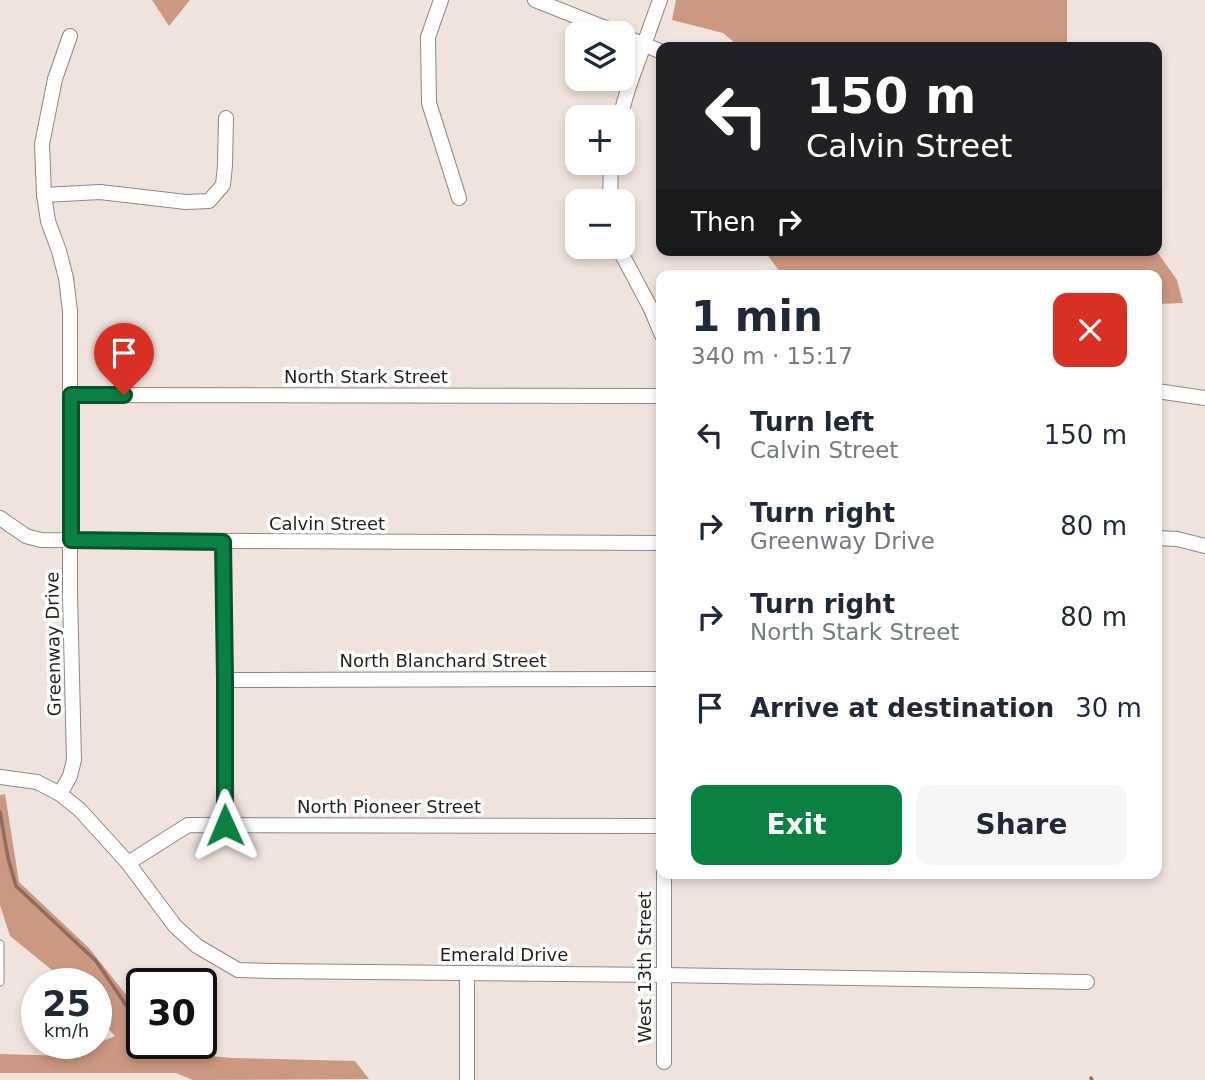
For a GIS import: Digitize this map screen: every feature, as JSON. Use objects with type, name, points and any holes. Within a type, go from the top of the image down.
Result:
[{"type":"street","points":[[441,0],[428,37],[429,103],[459,198]]},
{"type":"street","points":[[535,0],[588,21]]},
{"type":"street","points":[[623,105],[660,0]]},
{"type":"street","name":"Greenway Drive","points":[[60,794],[70,776],[74,761],[70,595],[70,311],[66,278],[48,221],[42,144],[55,79],[70,36]]},
{"type":"street","points":[[635,41],[656,49]]},
{"type":"street","points":[[44,195],[100,192],[186,202],[209,201],[223,184],[226,118]]},
{"type":"street","points":[[624,259],[656,321]]},
{"type":"street","points":[[1162,392],[1205,398]]},
{"type":"street","name":"North Stark Street","points":[[71,395],[656,396]]},
{"type":"street","name":"Calvin Street","points":[[0,518],[26,536],[41,541],[656,543]]},
{"type":"street","points":[[1162,538],[1205,546]]},
{"type":"street","points":[[223,542],[225,825]]},
{"type":"street","name":"North Blanchard Street","points":[[225,680],[656,679]]},
{"type":"street","name":"Emerald Drive","points":[[0,777],[37,782],[60,794],[80,810],[128,863],[175,926],[197,946],[238,970],[1087,982]]},
{"type":"street","name":"North Pioneer Street","points":[[128,863],[188,825],[656,826]]},
{"type":"street","name":"West 13th Street","points":[[664,879],[664,1062]]},
{"type":"street","points":[[467,973],[467,1080]]},
{"type":"lane","points":[[0,944],[0,982]]},
{"type":"shaded area","points":[[152,0],[190,0],[169,26]]},
{"type":"shaded area","points":[[676,0],[1067,0],[1067,42],[734,42],[723,33],[672,20]]},
{"type":"shaded area","points":[[768,256],[1160,256],[1177,280],[1183,303],[1162,304],[1162,270],[778,270]]},
{"type":"shaded area","points":[[5,794],[19,882],[89,948],[105,968],[49,968],[10,936],[0,905],[0,795]]},
{"type":"shaded area","points":[[112,977],[126,995],[126,1059],[217,1059],[217,1057],[355,1061],[369,1079],[193,1080],[176,1073],[0,1073],[0,1054],[21,1055],[21,1059],[112,1059],[112,1037],[115,1036],[112,1033]]},
{"type":"waterway","points":[[0,812],[16,886],[96,961],[126,1005]]},
{"type":"route","points":[[124,395],[71,395],[71,540],[223,542],[225,825]]}]
